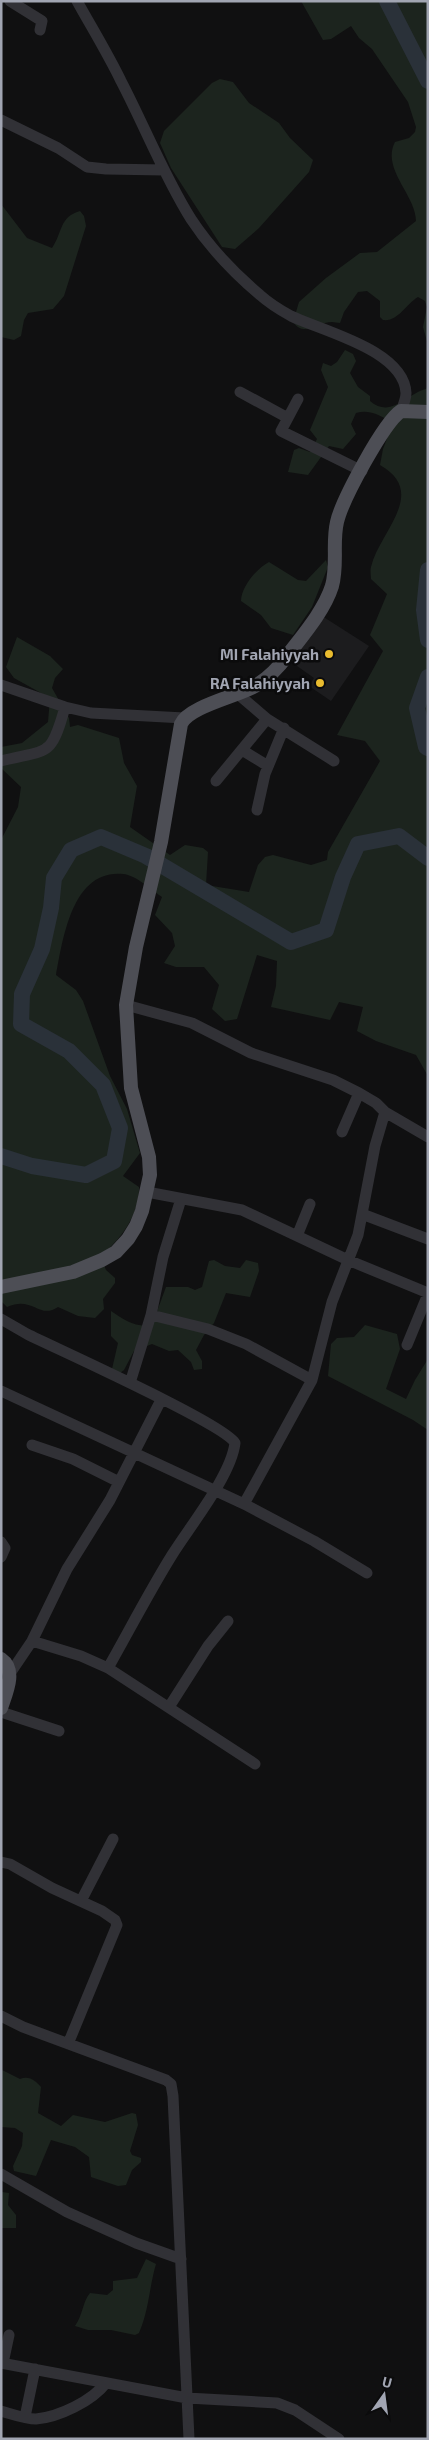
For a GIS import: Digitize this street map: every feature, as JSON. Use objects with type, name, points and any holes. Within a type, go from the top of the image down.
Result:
[{"type":"main road","points":[[1,1287],[73,1272],[98,1262],[116,1252],[136,1226],[147,1192],[149,1157],[131,1088],[126,1005],[136,947],[161,842],[179,730],[184,718],[198,710],[257,685],[277,668],[321,608],[331,587],[334,574],[337,522],[387,425],[401,411],[428,412]]},
{"type":"main road","points":[[1,1659],[9,1668],[10,1675],[1,1710]]},
{"type":"street","points":[[10,1],[42,21],[40,30]]},
{"type":"street","points":[[77,1],[122,80],[164,170],[192,220],[210,245],[261,296],[293,316],[354,339],[390,364],[398,372],[406,392],[401,411]]},
{"type":"street","points":[[1,120],[58,148],[79,164],[87,167],[164,170]]},
{"type":"street","points":[[240,392],[288,418]]},
{"type":"street","points":[[298,398],[281,430],[282,432],[362,471]]},
{"type":"street","points":[[1,685],[65,708],[120,716],[184,718]]},
{"type":"street","points":[[238,694],[267,719],[334,761]]},
{"type":"street","points":[[1,761],[35,754],[52,746],[56,739],[65,708]]},
{"type":"street","points":[[216,780],[267,719]]},
{"type":"street","points":[[257,810],[268,766],[284,728]]},
{"type":"street","points":[[242,750],[268,766]]},
{"type":"street","points":[[126,1005],[192,1023],[251,1053],[334,1080],[376,1103],[385,1112],[428,1137]]},
{"type":"street","points":[[342,1132],[359,1093]]},
{"type":"street","points":[[244,1504],[312,1380],[322,1334],[358,1235],[375,1146],[385,1112]]},
{"type":"street","points":[[147,1192],[242,1210],[348,1260],[428,1294],[407,1345]]},
{"type":"street","points":[[130,1383],[151,1315],[162,1256],[180,1199]]},
{"type":"street","points":[[296,1236],[310,1204]]},
{"type":"street","points":[[362,1214],[428,1239]]},
{"type":"street","points":[[151,1315],[208,1329],[238,1341],[312,1380]]},
{"type":"street","points":[[1,1319],[27,1334],[130,1383],[233,1439],[235,1443],[233,1452],[215,1490],[171,1557],[108,1668]]},
{"type":"street","points":[[1,1392],[244,1504],[314,1541],[367,1573]]},
{"type":"street","points":[[10,1675],[32,1641],[67,1570],[119,1482],[161,1400]]},
{"type":"street","points":[[32,1445],[73,1459],[119,1482]]},
{"type":"street","points":[[1,1542],[5,1548],[1,1557]]},
{"type":"street","points":[[169,1708],[208,1646],[228,1621]]},
{"type":"street","points":[[32,1641],[81,1656],[108,1668],[255,1764]]},
{"type":"street","points":[[1,1710],[59,1730]]},
{"type":"street","points":[[81,1901],[113,1839]]},
{"type":"street","points":[[1,1862],[10,1864],[110,1915],[118,1926],[68,2044]]},
{"type":"street","points":[[1,2016],[23,2027],[166,2080],[171,2084],[189,2439]]},
{"type":"street","points":[[1,2174],[67,2212],[136,2243],[181,2258]]},
{"type":"street","points":[[9,2335],[2,2363],[187,2398],[277,2403],[295,2410],[339,2439]]},
{"type":"street","points":[[24,2417],[35,2369]]},
{"type":"street","points":[[1,2410],[36,2419],[45,2417],[83,2404],[98,2394],[106,2383]]},
{"type":"shaded area","points":[[301,1],[428,1],[428,345],[423,327],[427,307],[425,301],[418,297],[398,315],[388,320],[383,320],[380,317],[380,301],[367,291],[358,292],[344,312],[340,323],[332,322],[302,329],[293,322],[299,302],[326,278],[360,253],[377,252],[416,221],[411,201],[395,172],[392,162],[395,142],[409,138],[415,132],[416,127],[408,102],[372,49],[359,38],[351,26],[331,39],[323,40]]},
{"type":"shaded area","points":[[220,79],[233,82],[249,103],[279,123],[290,138],[313,160],[309,172],[259,228],[235,249],[222,247],[171,168],[160,143],[164,131],[212,83]]},
{"type":"shaded area","points":[[1,204],[27,238],[52,248],[68,217],[80,211],[84,216],[86,226],[64,296],[53,309],[28,313],[24,320],[21,336],[14,340],[1,337]]},
{"type":"shaded area","points":[[345,350],[353,354],[356,361],[350,373],[358,387],[370,396],[370,401],[378,406],[385,407],[398,404],[426,389],[428,385],[428,1076],[416,1055],[376,1041],[357,1031],[363,1007],[339,1002],[330,1020],[271,1007],[276,986],[277,961],[257,955],[237,1019],[225,1021],[212,1009],[219,985],[204,967],[176,967],[164,963],[175,946],[172,933],[155,915],[162,897],[128,875],[106,875],[92,883],[81,894],[73,909],[62,943],[56,975],[76,990],[83,1001],[110,1076],[127,1109],[140,1153],[123,1176],[139,1187],[136,1206],[133,1216],[122,1234],[100,1256],[106,1270],[115,1278],[115,1283],[103,1299],[104,1309],[95,1318],[78,1316],[58,1307],[46,1311],[23,1304],[7,1307],[1,1301],[1,840],[18,807],[21,787],[1,768],[1,747],[22,743],[48,722],[50,698],[14,678],[6,667],[17,637],[50,656],[63,669],[55,678],[52,688],[69,718],[70,727],[78,725],[119,738],[124,763],[137,786],[130,827],[170,855],[185,845],[203,848],[208,852],[206,885],[249,892],[258,865],[265,857],[273,855],[311,865],[327,860],[328,852],[380,761],[365,741],[337,735],[383,651],[370,635],[387,594],[371,579],[371,568],[397,513],[401,500],[400,488],[394,476],[380,465],[383,449],[393,423],[371,413],[356,413],[351,424],[356,434],[343,449],[329,446],[308,475],[288,472],[294,450],[299,448],[310,452],[317,439],[310,430],[328,387],[321,370],[323,363],[331,366],[337,362]]},
{"type":"shaded area","points":[[326,560],[328,567],[312,607],[293,635],[271,628],[261,615],[241,601],[250,578],[269,562],[298,580],[306,581]]},
{"type":"shaded area","name":"MI Falahiyyah","points":[[322,616],[369,646],[331,701],[309,686],[314,678],[290,661]]},
{"type":"shaded area","points":[[214,1260],[225,1266],[240,1268],[246,1260],[258,1263],[259,1271],[250,1297],[226,1293],[214,1323],[204,1335],[196,1350],[202,1361],[202,1369],[194,1370],[191,1362],[178,1350],[169,1351],[152,1344],[134,1351],[124,1370],[120,1373],[112,1369],[118,1343],[111,1336],[111,1311],[135,1324],[152,1325],[166,1287],[188,1287],[195,1290],[202,1287],[209,1261]]},
{"type":"shaded area","points":[[365,1325],[397,1334],[400,1349],[386,1389],[406,1399],[428,1359],[428,1430],[413,1420],[328,1376],[331,1344],[337,1338],[354,1337]]},
{"type":"shaded area","points":[[1,2061],[2,2070],[20,2079],[32,2079],[41,2087],[38,2113],[61,2126],[73,2115],[105,2122],[132,2113],[136,2114],[138,2125],[130,2151],[132,2155],[141,2158],[141,2162],[132,2170],[126,2185],[118,2186],[91,2177],[89,2157],[75,2147],[51,2140],[36,2176],[14,2171],[13,2166],[22,2146],[23,2133],[15,2128],[1,2127]]},
{"type":"shaded area","points":[[2,2192],[9,2193],[8,2205],[16,2215],[16,2228],[1,2228]]},
{"type":"shaded area","points":[[146,2259],[156,2264],[145,2316],[139,2333],[135,2335],[111,2330],[88,2330],[75,2326],[90,2293],[107,2295],[113,2290],[113,2281],[137,2278]]},
{"type":"waterway","points":[[387,1],[428,81]]},
{"type":"waterway","points":[[428,570],[424,610],[428,640]]},
{"type":"waterway","points":[[428,677],[417,708],[426,747],[428,748]]},
{"type":"waterway","points":[[1,1156],[32,1166],[86,1175],[114,1161],[120,1128],[103,1085],[69,1051],[21,1024],[22,994],[42,949],[51,908],[54,878],[71,850],[101,837],[146,856],[291,942],[326,930],[343,877],[358,844],[399,836],[428,858]]},
{"type":"place","name":"MI Falahiyyah","points":[[329,654]]},
{"type":"place","name":"RA Falahiyyah","points":[[320,683]]}]
